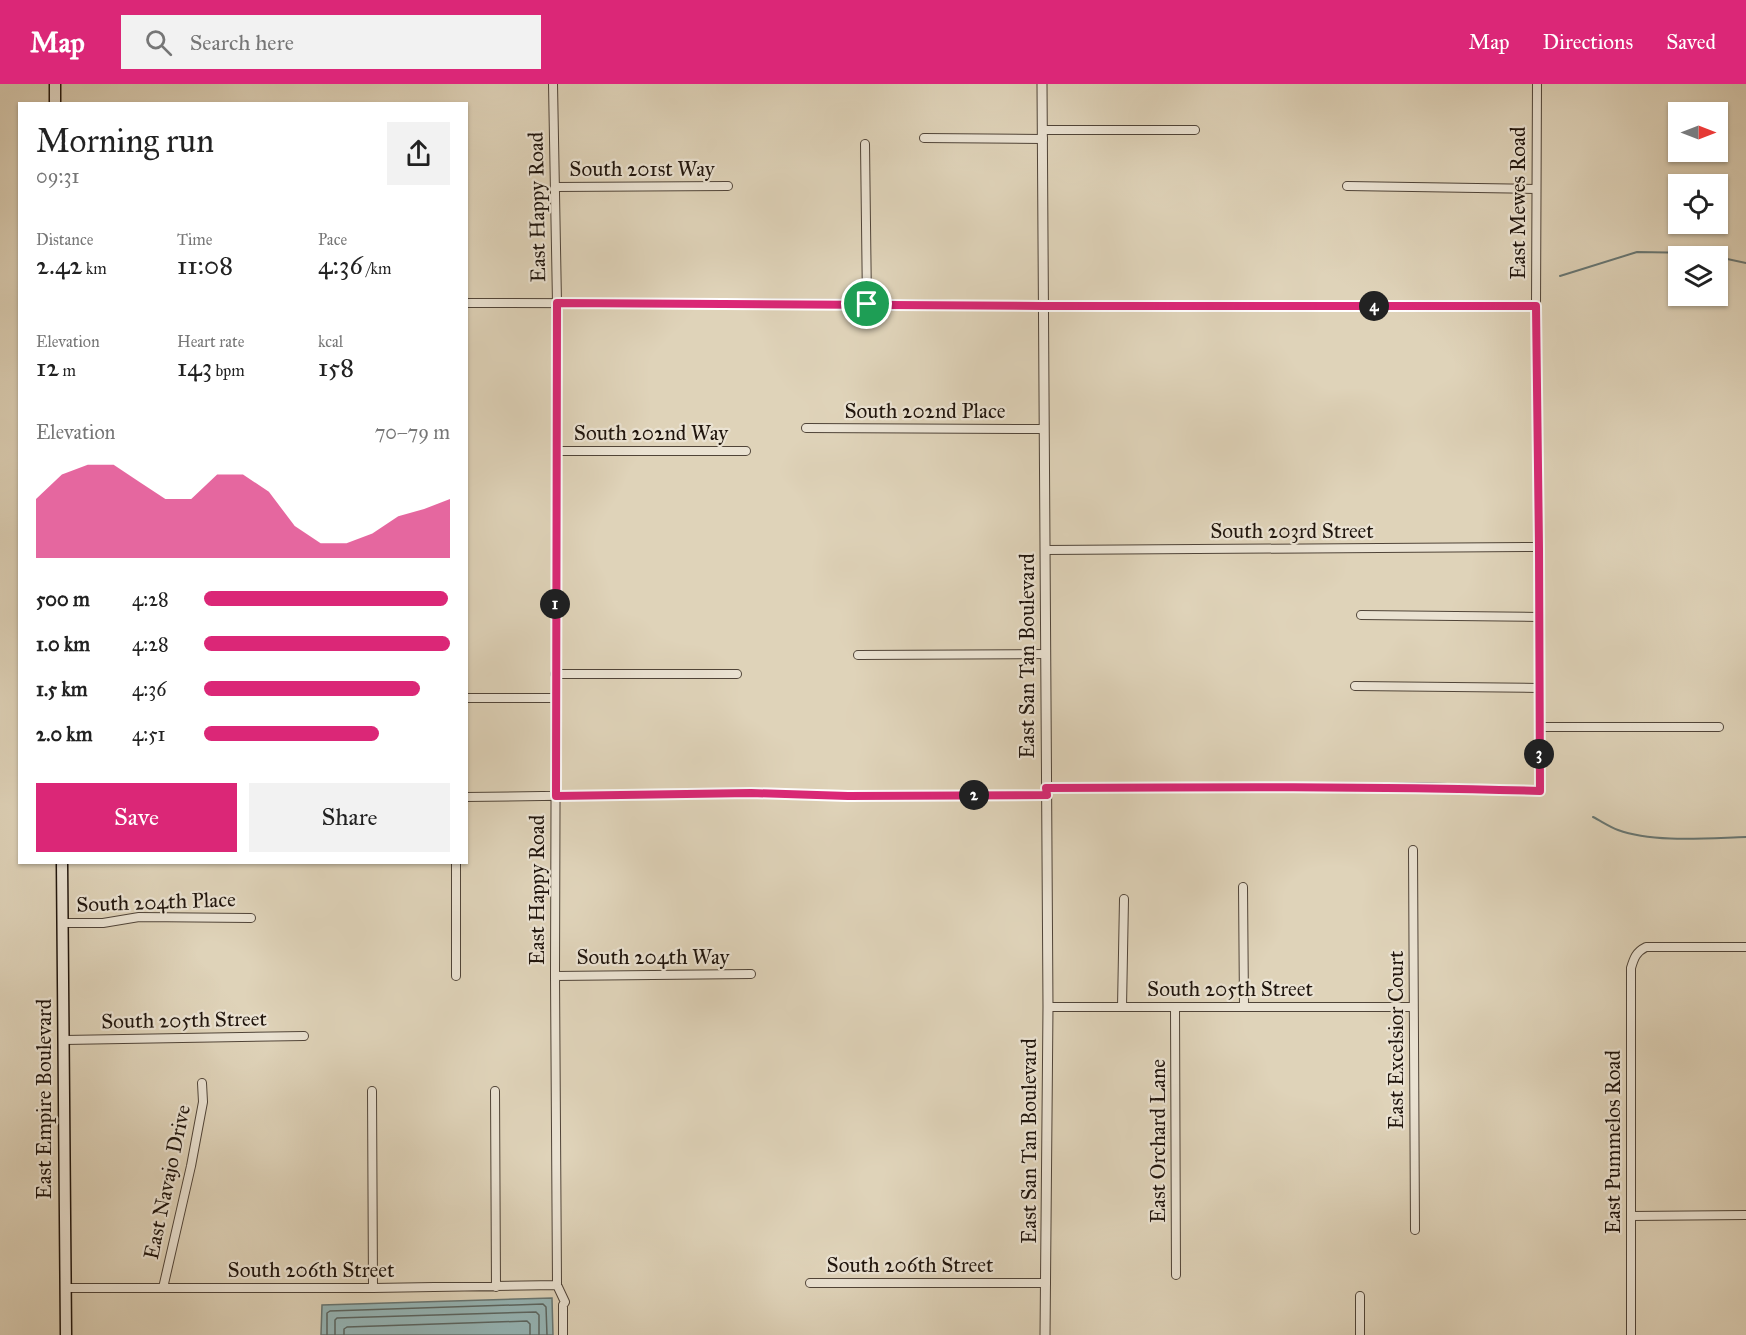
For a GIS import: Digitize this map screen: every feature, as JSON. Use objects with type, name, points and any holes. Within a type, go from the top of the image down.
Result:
[{"type":"main road","points":[[55,84],[55,102]]},
{"type":"main road","name":"East Empire Boulevard","points":[[62,864],[66,1335]]},
{"type":"street","name":"East Happy Road","points":[[553,84],[557,303],[555,674],[557,1285],[565,1302],[563,1305],[563,1335]]},
{"type":"street","name":"East San Tan Boulevard","points":[[1042,84],[1048,1007],[1045,1335]]},
{"type":"street","name":"East Mewes Road","points":[[1046,792],[1393,787],[1540,791],[1535,189],[1537,84]]},
{"type":"street","points":[[924,138],[1195,130]]},
{"type":"street","points":[[865,144],[867,304]]},
{"type":"street","name":"South 201st Way","points":[[555,187],[728,186]]},
{"type":"street","points":[[1347,186],[1535,189]]},
{"type":"street","points":[[468,303],[1536,306]]},
{"type":"street","name":"South 202nd Place","points":[[806,428],[1044,429]]},
{"type":"street","name":"South 202nd Way","points":[[556,451],[746,451]]},
{"type":"street","name":"South 203rd Street","points":[[1045,550],[1539,548]]},
{"type":"street","points":[[1361,615],[1539,617]]},
{"type":"street","points":[[858,655],[1046,654]]},
{"type":"street","points":[[555,674],[736,674]]},
{"type":"street","points":[[1355,686],[1539,688]]},
{"type":"street","points":[[468,698],[555,698]]},
{"type":"street","points":[[1539,727],[1719,727]]},
{"type":"street","points":[[468,797],[751,793],[848,796],[1046,792]]},
{"type":"street","name":"East Excelsior Court","points":[[1413,850],[1415,1230]]},
{"type":"street","points":[[456,864],[456,976]]},
{"type":"street","points":[[1243,886],[1244,1007]]},
{"type":"street","points":[[1122,1007],[1124,898]]},
{"type":"street","name":"South 204th Place","points":[[63,923],[104,923],[139,917],[251,918]]},
{"type":"street","name":"East Pummelos Road","points":[[1631,1335],[1631,968],[1639,951],[1646,947],[1746,947]]},
{"type":"street","name":"South 204th Way","points":[[555,976],[751,974]]},
{"type":"street","name":"South 205th Street","points":[[1048,1007],[1413,1007]]},
{"type":"street","name":"East Orchard Lane","points":[[1175,1008],[1176,1275]]},
{"type":"street","name":"South 205th Street","points":[[64,1040],[304,1036]]},
{"type":"street","name":"East Navajo Drive","points":[[163,1288],[191,1166],[202,1102],[202,1083]]},
{"type":"street","points":[[372,1091],[373,1288]]},
{"type":"street","points":[[495,1092],[496,1287]]},
{"type":"street","points":[[1631,1216],[1746,1215]]},
{"type":"street","name":"South 206th Street","points":[[810,1283],[1046,1283]]},
{"type":"street","name":"South 206th Street","points":[[66,1288],[373,1288],[557,1285]]},
{"type":"street","points":[[1360,1296],[1360,1335]]},
{"type":"water","points":[[552,1298],[553,1335],[321,1335],[322,1305]]},
{"type":"waterway","points":[[1560,276],[1637,252],[1668,252]]},
{"type":"waterway","points":[[1728,259],[1746,263]]},
{"type":"waterway","points":[[1593,817],[1618,830],[1648,837],[1681,839],[1746,837]]},
{"type":"route","points":[[557,303],[867,304],[1536,306],[1540,791],[1416,787],[1046,788],[1047,795],[848,796],[751,793],[556,796],[557,303]]}]
